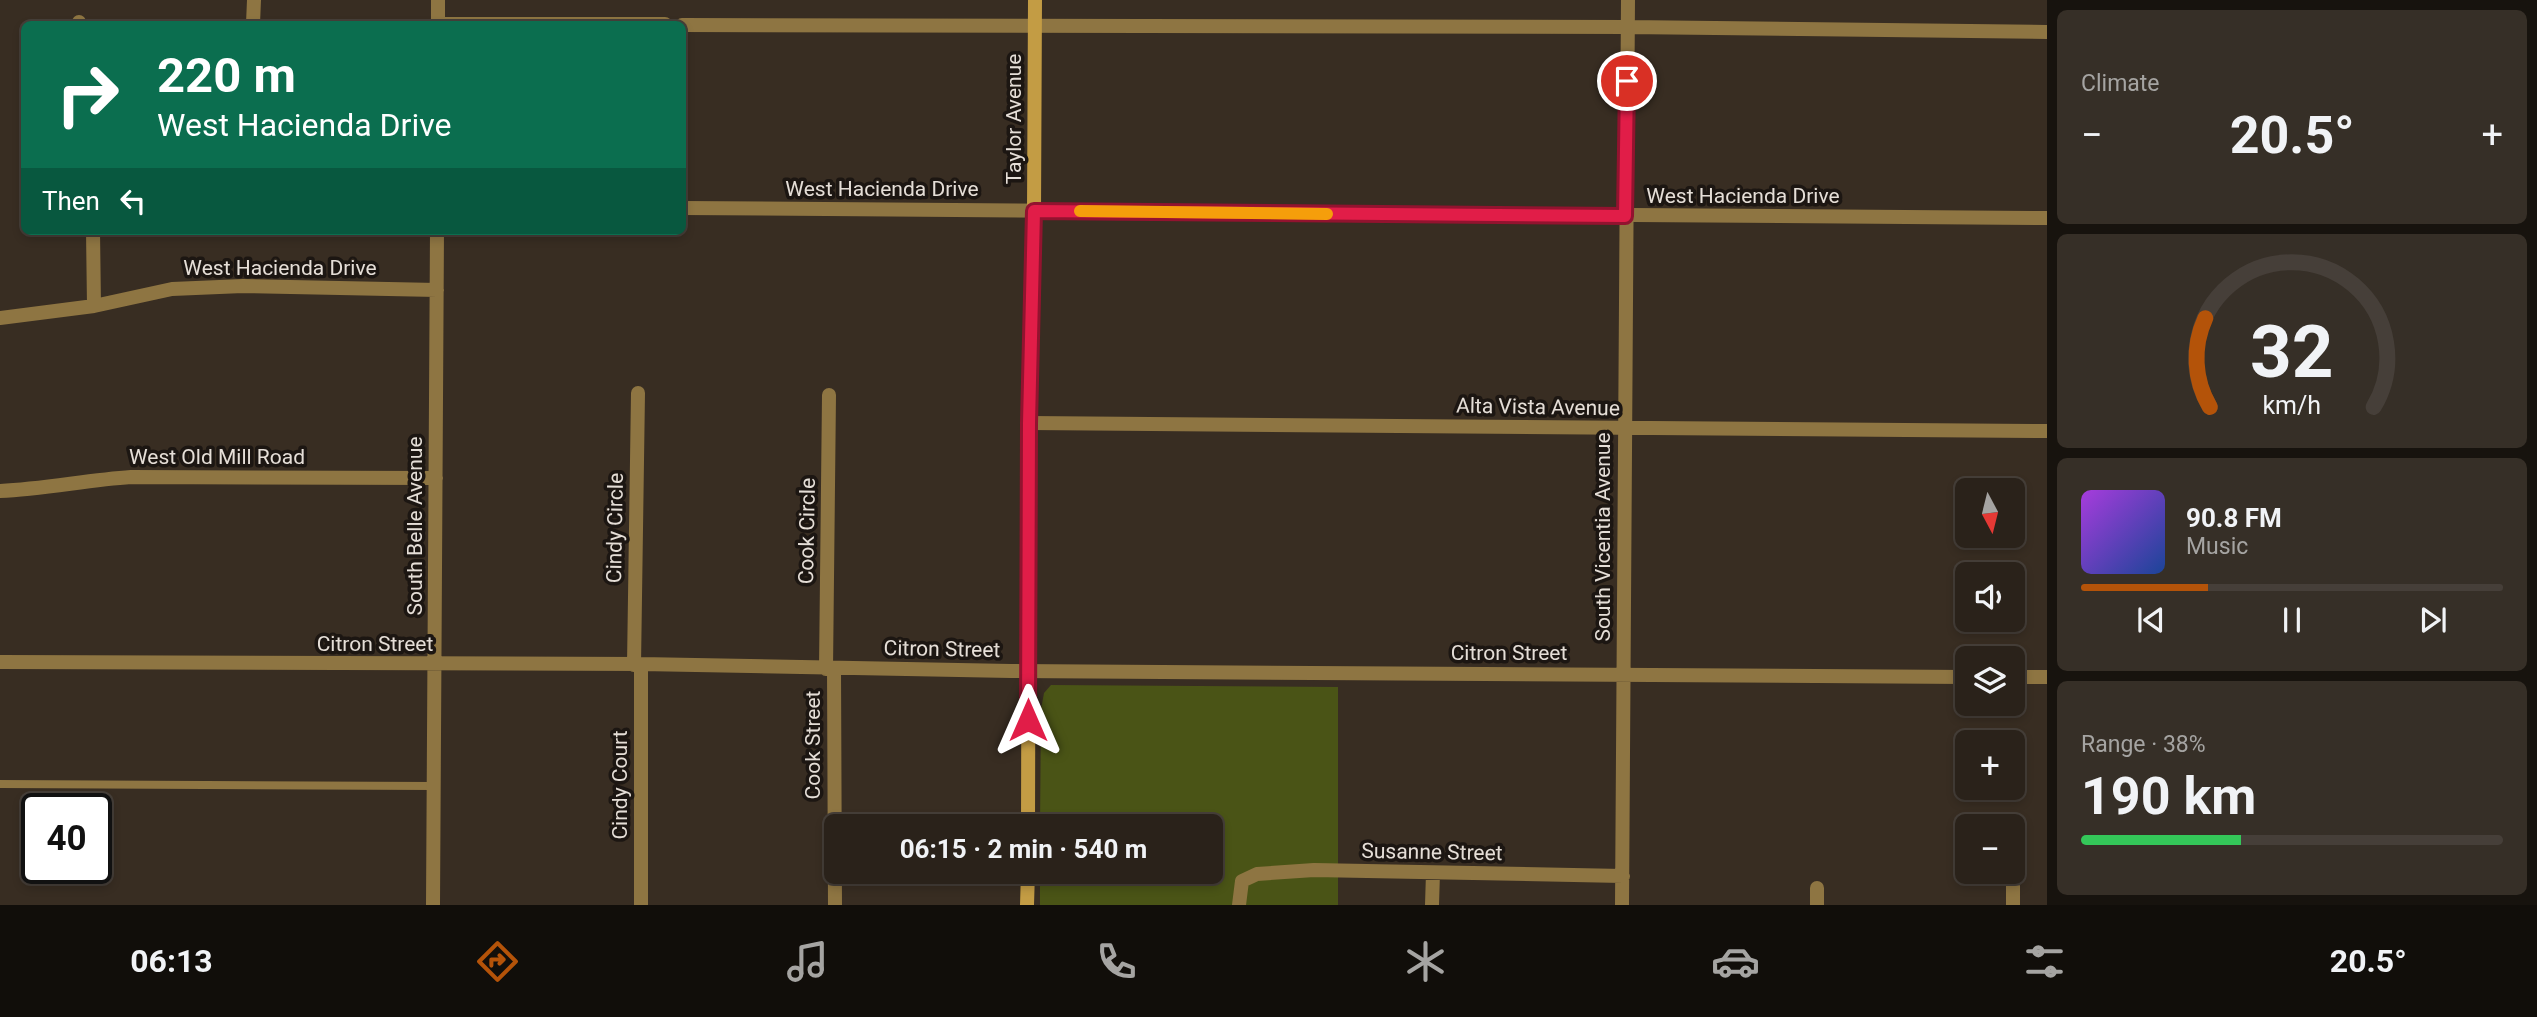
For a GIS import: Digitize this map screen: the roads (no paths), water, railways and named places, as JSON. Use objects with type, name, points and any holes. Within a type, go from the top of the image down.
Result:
[{"type":"street","points":[[253,21],[254,0]]},
{"type":"street","points":[[438,0],[438,21]]},
{"type":"street","name":"Taylor Avenue","points":[[1028,814],[1029,423],[1035,0]]},
{"type":"street","name":"South Vicentia Avenue","points":[[1622,905],[1623,429],[1628,0]]},
{"type":"street","points":[[686,24],[1628,27],[2047,32]]},
{"type":"street","name":"West Hacienda Drive","points":[[686,208],[2047,218]]},
{"type":"street","points":[[93,235],[94,306]]},
{"type":"street","name":"South Belle Avenue","points":[[433,905],[437,235]]},
{"type":"street","name":"West Hacienda Drive","points":[[0,318],[94,306],[172,289],[243,286],[437,290]]},
{"type":"street","name":"Cindy Circle","points":[[637,664],[638,393]]},
{"type":"street","name":"Cook Circle","points":[[829,395],[830,669]]},
{"type":"street","name":"Alta Vista Avenue","points":[[1029,423],[2047,431]]},
{"type":"street","name":"West Old Mill Road","points":[[0,491],[131,477],[436,478]]},
{"type":"street","name":"Citron Street","points":[[0,662],[637,664],[1028,671],[1955,677]]},
{"type":"street","name":"Cindy Court","points":[[637,664],[641,905]]},
{"type":"street","name":"Cook Street","points":[[830,669],[835,905]]},
{"type":"street","points":[[2025,677],[2047,677]]},
{"type":"street","name":"Susanne Street","points":[[1239,905],[1242,881],[1257,874],[1314,870],[1623,876]]},
{"type":"street","points":[[1432,905],[1433,873]]},
{"type":"street","points":[[1027,905],[1028,884]]},
{"type":"street","points":[[2013,886],[2013,905]]},
{"type":"street","points":[[1817,888],[1817,905]]},
{"type":"lane","points":[[0,784],[434,786]]}]
